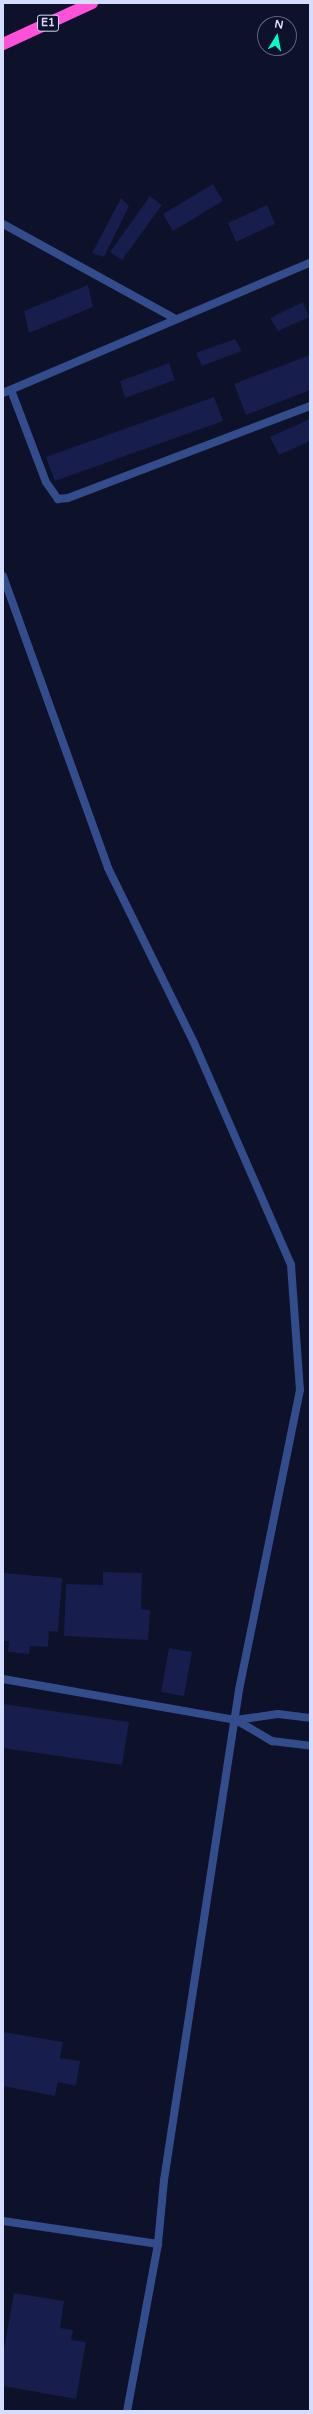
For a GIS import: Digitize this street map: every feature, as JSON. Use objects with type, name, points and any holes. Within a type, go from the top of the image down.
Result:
[{"type":"highway","name":"E1","points":[[3,44],[92,3]]},
{"type":"street","points":[[3,224],[174,318]]},
{"type":"street","points":[[310,263],[174,318],[7,392],[48,487],[58,499],[68,498],[310,406]]},
{"type":"street","points":[[3,576],[108,868],[195,1045],[291,1265],[300,1390],[236,1720],[164,2180],[158,2244],[128,2411]]},
{"type":"street","points":[[3,1679],[236,1720],[278,1714],[310,1718]]},
{"type":"street","points":[[236,1720],[272,1741],[310,1746]]},
{"type":"street","points":[[3,2221],[158,2244]]},
{"type":"building","points":[[213,184],[223,201],[173,231],[163,214]]},
{"type":"building","points":[[150,196],[162,205],[122,260],[110,252]]},
{"type":"building","points":[[121,198],[129,206],[104,257],[92,253]]},
{"type":"building","points":[[267,205],[275,224],[236,242],[228,223]]},
{"type":"building","points":[[88,285],[93,307],[29,333],[24,311]]},
{"type":"building","points":[[303,302],[309,317],[278,331],[270,318]]},
{"type":"building","points":[[235,339],[242,351],[202,366],[196,353]]},
{"type":"building","points":[[310,355],[310,390],[246,415],[234,384]]},
{"type":"building","points":[[169,363],[175,380],[125,398],[120,381]]},
{"type":"building","points":[[214,397],[223,421],[55,481],[46,457]]},
{"type":"building","points":[[310,419],[310,441],[279,455],[270,437]]},
{"type":"building","points":[[103,1572],[142,1573],[141,1609],[150,1610],[148,1640],[64,1636],[66,1584],[103,1585]]},
{"type":"building","points":[[3,1573],[62,1578],[58,1632],[49,1631],[48,1647],[30,1646],[29,1654],[8,1652],[9,1641],[3,1641]]},
{"type":"building","points":[[169,1648],[192,1652],[184,1696],[161,1692]]},
{"type":"building","points":[[3,1704],[129,1722],[122,1765],[3,1748]]},
{"type":"building","points":[[3,2032],[63,2042],[60,2058],[80,2061],[76,2086],[58,2082],[55,2096],[3,2086]]},
{"type":"building","points":[[14,2293],[64,2301],[60,2328],[73,2330],[71,2340],[86,2342],[76,2399],[3,2386],[3,2355]]}]
